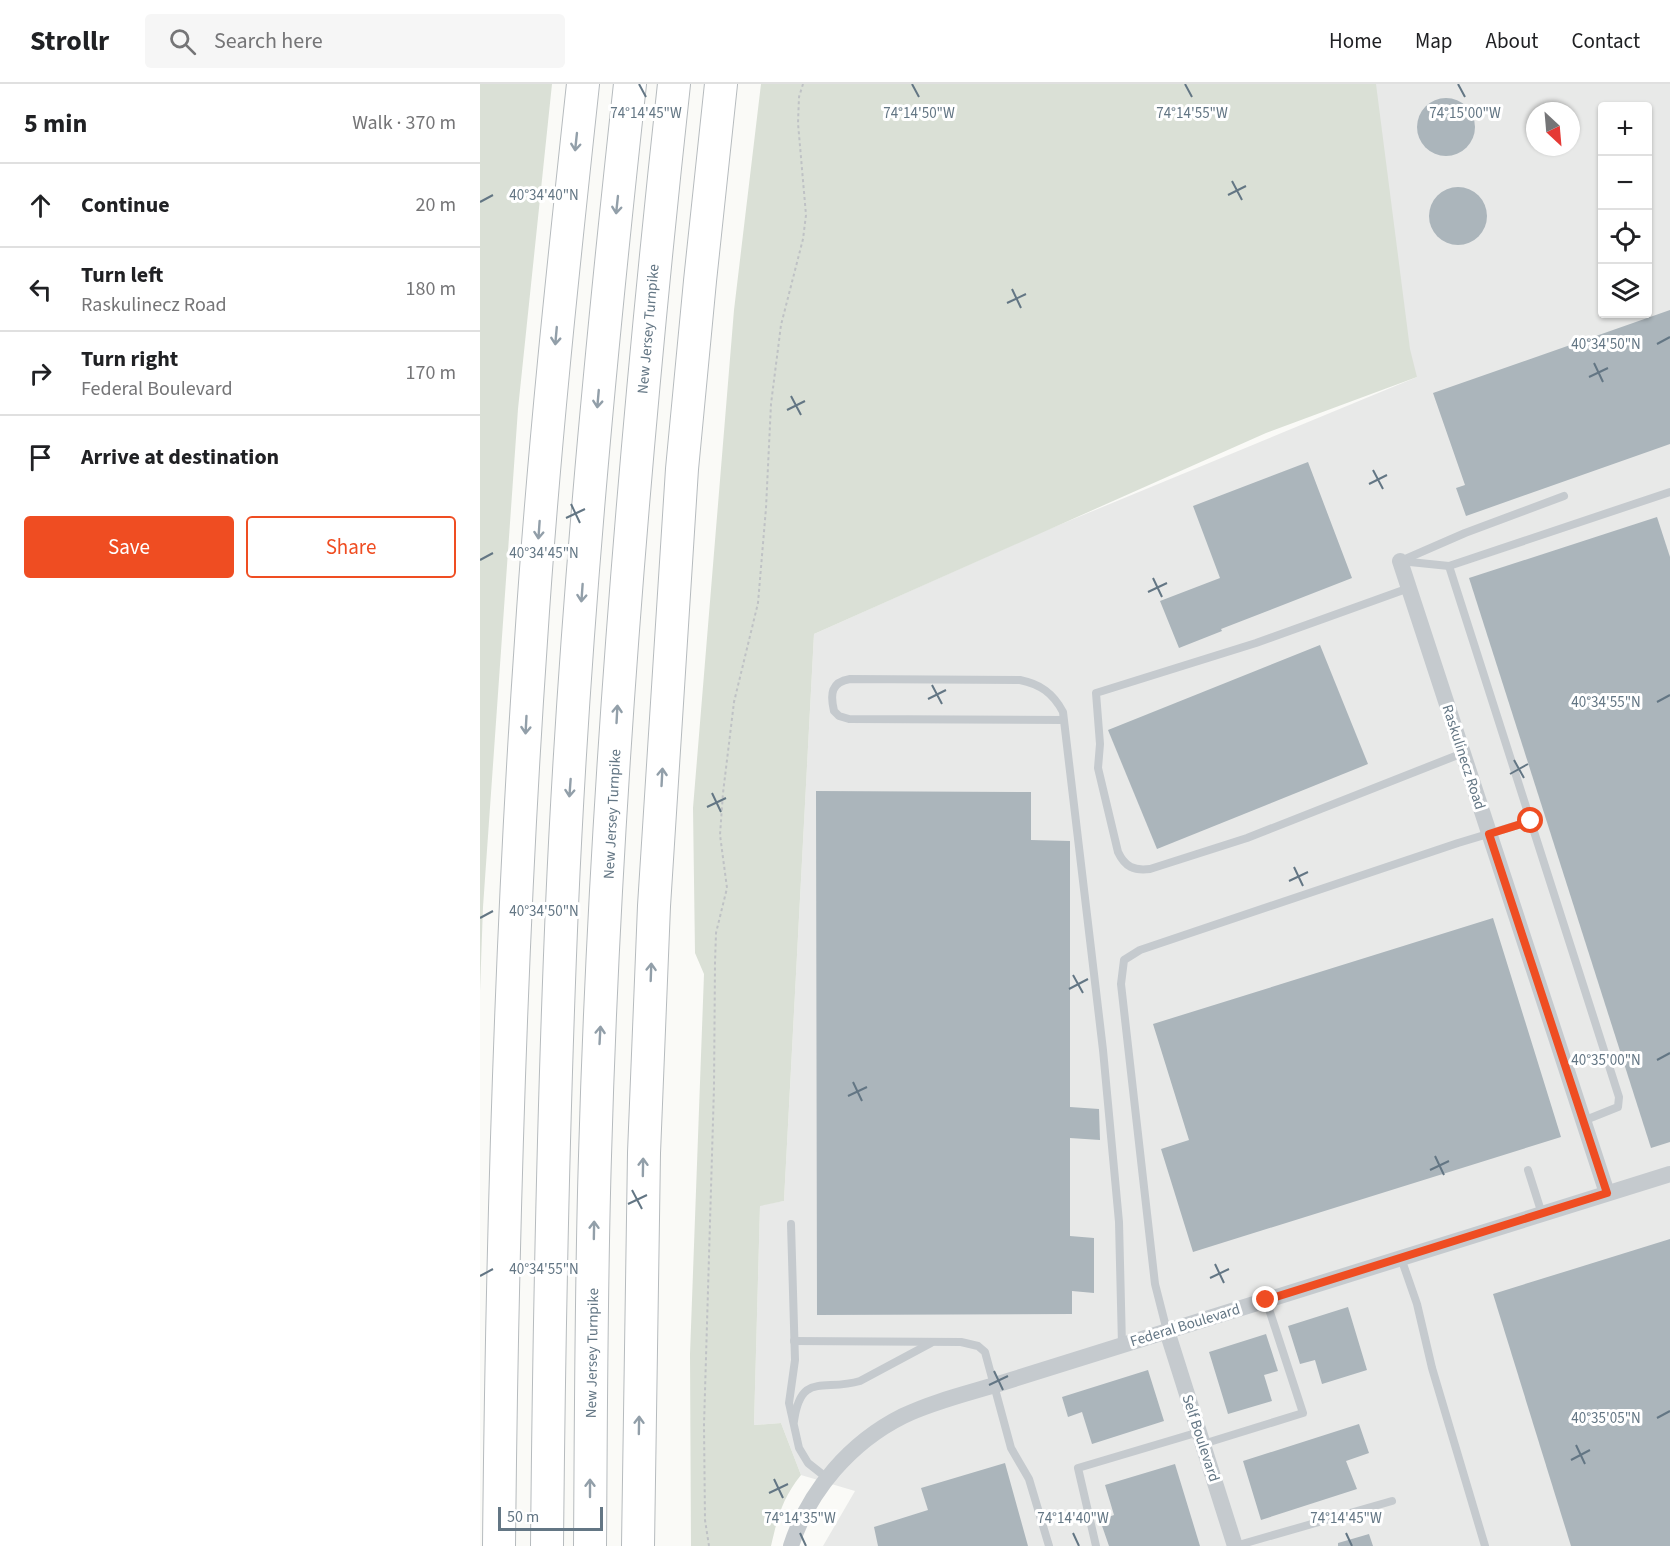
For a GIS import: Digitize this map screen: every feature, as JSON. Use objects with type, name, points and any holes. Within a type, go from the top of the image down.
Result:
[{"type":"highway","points":[[499,1546],[505,1148],[515,904],[544,458],[583,84]]},
{"type":"highway","points":[[547,1546],[549,1370],[563,893],[592,464],[630,84]]},
{"type":"highway","name":"New Jersey Turnpike","points":[[590,1546],[595,1155],[607,882],[636,464],[653,275],[674,84]]},
{"type":"highway","points":[[638,1546],[644,1153],[655,894],[682,469],[721,84]]},
{"type":"street","name":"Raskulinecz Road","points":[[1400,561],[1607,1193]]},
{"type":"street","name":"Federal Boulevard","points":[[791,1546],[804,1514],[827,1478],[853,1451],[884,1427],[904,1416],[996,1384],[1670,1174]]},
{"type":"street","name":"Self Boulevard","points":[[1167,1331],[1235,1546]]},
{"type":"lane","points":[[1400,561],[1449,566],[1670,492]]},
{"type":"lane","points":[[1400,561],[1564,496]]},
{"type":"lane","points":[[1449,566],[1619,1097],[1618,1107],[1583,1120]]},
{"type":"lane","points":[[1409,588],[1256,643],[1096,693],[1100,744],[1098,768],[1119,852],[1122,860],[1135,870],[1150,869],[1247,838],[1463,753]]},
{"type":"lane","points":[[1064,720],[849,719],[839,716],[834,711],[832,689],[836,683],[850,679],[1020,680],[1034,683],[1046,690],[1057,700],[1063,712],[1064,720],[1103,1050],[1121,1263],[1122,1345]]},
{"type":"lane","points":[[1167,1331],[1155,1284],[1122,984],[1124,960],[1140,950],[1458,843],[1531,821]]},
{"type":"lane","points":[[1528,1170],[1542,1214]]},
{"type":"lane","points":[[791,1224],[795,1360],[789,1403],[799,1448],[808,1463],[827,1478]]},
{"type":"lane","points":[[1401,1258],[1417,1304],[1432,1368],[1485,1546]]},
{"type":"lane","points":[[1096,1546],[1078,1468],[1303,1413],[1266,1300]]},
{"type":"lane","points":[[794,1341],[961,1342],[978,1346],[985,1352],[996,1384],[1011,1448],[1029,1479],[1049,1546]]},
{"type":"lane","points":[[794,1424],[802,1394],[808,1388],[847,1385],[860,1381],[932,1342]]},
{"type":"lane","points":[[1235,1546],[1392,1501]]},
{"type":"path","points":[[709,1546],[705,1520],[704,1425],[714,1087],[715,963],[716,933],[727,888],[720,835],[734,702],[758,603],[771,404],[781,325],[803,239],[806,214],[798,123],[799,97],[803,84]]},
{"type":"shaded area","points":[[480,84],[552,84],[518,409],[483,907],[480,991]]},
{"type":"shaded area","points":[[761,84],[1376,84],[1410,349],[1417,377],[1266,433],[814,634],[784,1201],[760,1206],[754,1425],[781,1423],[801,1475],[789,1492],[782,1508],[771,1546],[691,1546],[690,1354],[704,974],[695,953],[693,808],[734,310]]},
{"type":"shaded area","points":[[1060,84],[1670,84],[1670,1546],[823,1546],[855,1491],[801,1475],[781,1423],[754,1425],[760,1205],[784,1201],[814,634],[1042,532],[1417,377]]},
{"type":"building","points":[[1440,98],[1452,98],[1467,106],[1475,121],[1475,133],[1467,148],[1452,156],[1440,156],[1425,148],[1417,133],[1417,121],[1425,106]]},
{"type":"building","points":[[1452,187],[1464,187],[1479,195],[1487,210],[1487,222],[1479,237],[1464,245],[1452,245],[1437,237],[1429,222],[1429,210],[1437,195]]},
{"type":"building","points":[[1670,310],[1670,444],[1466,516],[1456,488],[1465,485],[1433,393]]},
{"type":"building","points":[[1308,462],[1352,578],[1221,629],[1222,631],[1179,648],[1160,601],[1220,578],[1193,506]]},
{"type":"building","points":[[1657,517],[1670,557],[1670,1142],[1651,1148],[1469,578]]},
{"type":"building","points":[[1320,645],[1368,764],[1157,849],[1108,730]]},
{"type":"building","points":[[816,791],[1031,792],[1031,840],[1070,841],[1070,1107],[1099,1109],[1100,1140],[1070,1138],[1070,1236],[1094,1238],[1094,1293],[1072,1291],[1072,1314],[817,1315]]},
{"type":"building","points":[[1493,918],[1561,1137],[1193,1252],[1161,1149],[1189,1140],[1153,1024]]},
{"type":"building","points":[[1670,1239],[1670,1546],[1571,1546],[1493,1294]]},
{"type":"building","points":[[1348,1307],[1367,1370],[1322,1384],[1315,1360],[1300,1364],[1288,1326]]},
{"type":"building","points":[[1266,1334],[1278,1371],[1264,1375],[1272,1401],[1228,1414],[1209,1352]]},
{"type":"building","points":[[1148,1370],[1164,1421],[1092,1444],[1082,1412],[1068,1417],[1062,1397]]},
{"type":"building","points":[[1359,1424],[1369,1453],[1346,1461],[1357,1489],[1261,1520],[1243,1461]]},
{"type":"building","points":[[1005,1463],[1028,1546],[878,1546],[874,1527],[928,1510],[921,1488]]},
{"type":"building","points":[[1175,1464],[1200,1546],[1109,1546],[1100,1520],[1114,1515],[1105,1485]]},
{"type":"building","points":[[1369,1534],[1373,1546],[1338,1546],[1338,1543]]},
{"type":"route","points":[[1266,1300],[1607,1193],[1489,834],[1531,821]]}]
